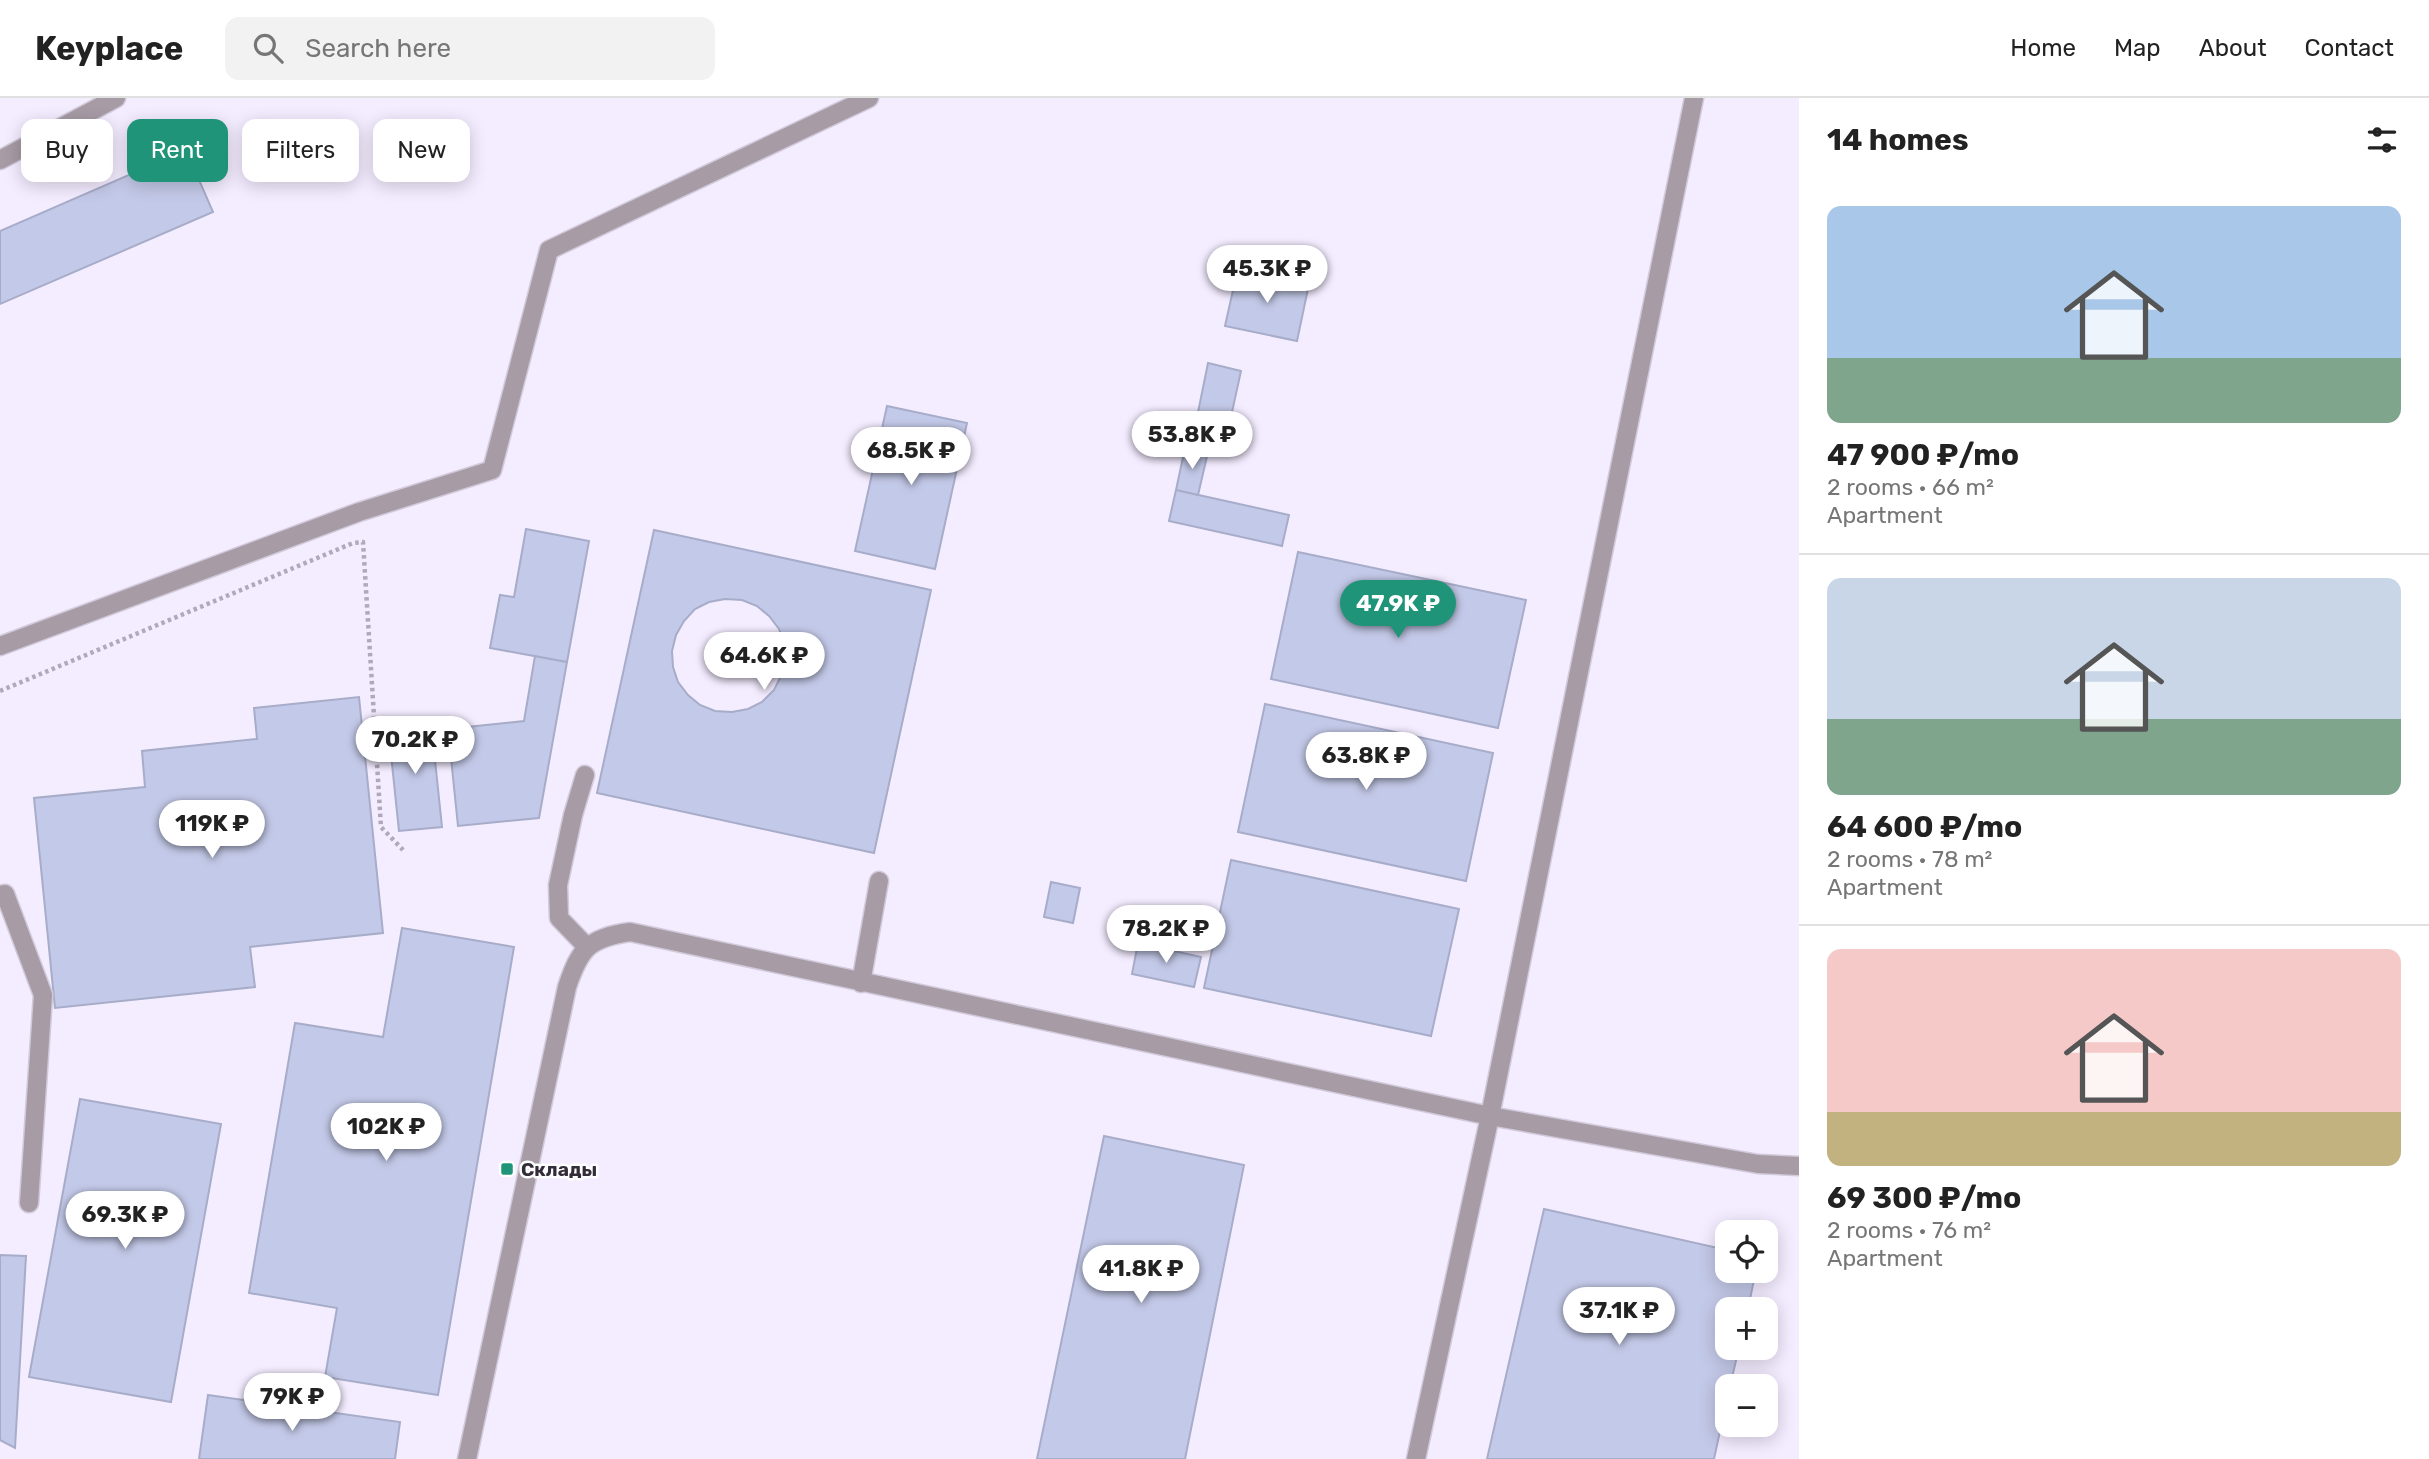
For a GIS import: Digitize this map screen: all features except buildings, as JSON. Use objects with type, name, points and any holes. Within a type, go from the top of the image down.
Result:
[{"type":"street","points":[[0,160],[116,98]]},
{"type":"street","points":[[0,646],[359,512],[492,470],[549,250],[869,98]]},
{"type":"street","points":[[1416,1459],[1490,1116],[1694,98]]},
{"type":"street","points":[[585,775],[573,815],[558,885],[559,918],[587,947]]},
{"type":"street","points":[[862,983],[879,881]]},
{"type":"street","points":[[0,895],[5,894],[43,995],[30,1203]]},
{"type":"street","points":[[467,1459],[567,987],[575,965],[587,947],[606,936],[630,932],[1490,1116],[1758,1164],[1799,1166]]},
{"type":"path","points":[[0,691],[353,543],[363,542],[381,827],[403,850]]},
{"type":"place","name":"Склады","points":[[507,1169]]}]
